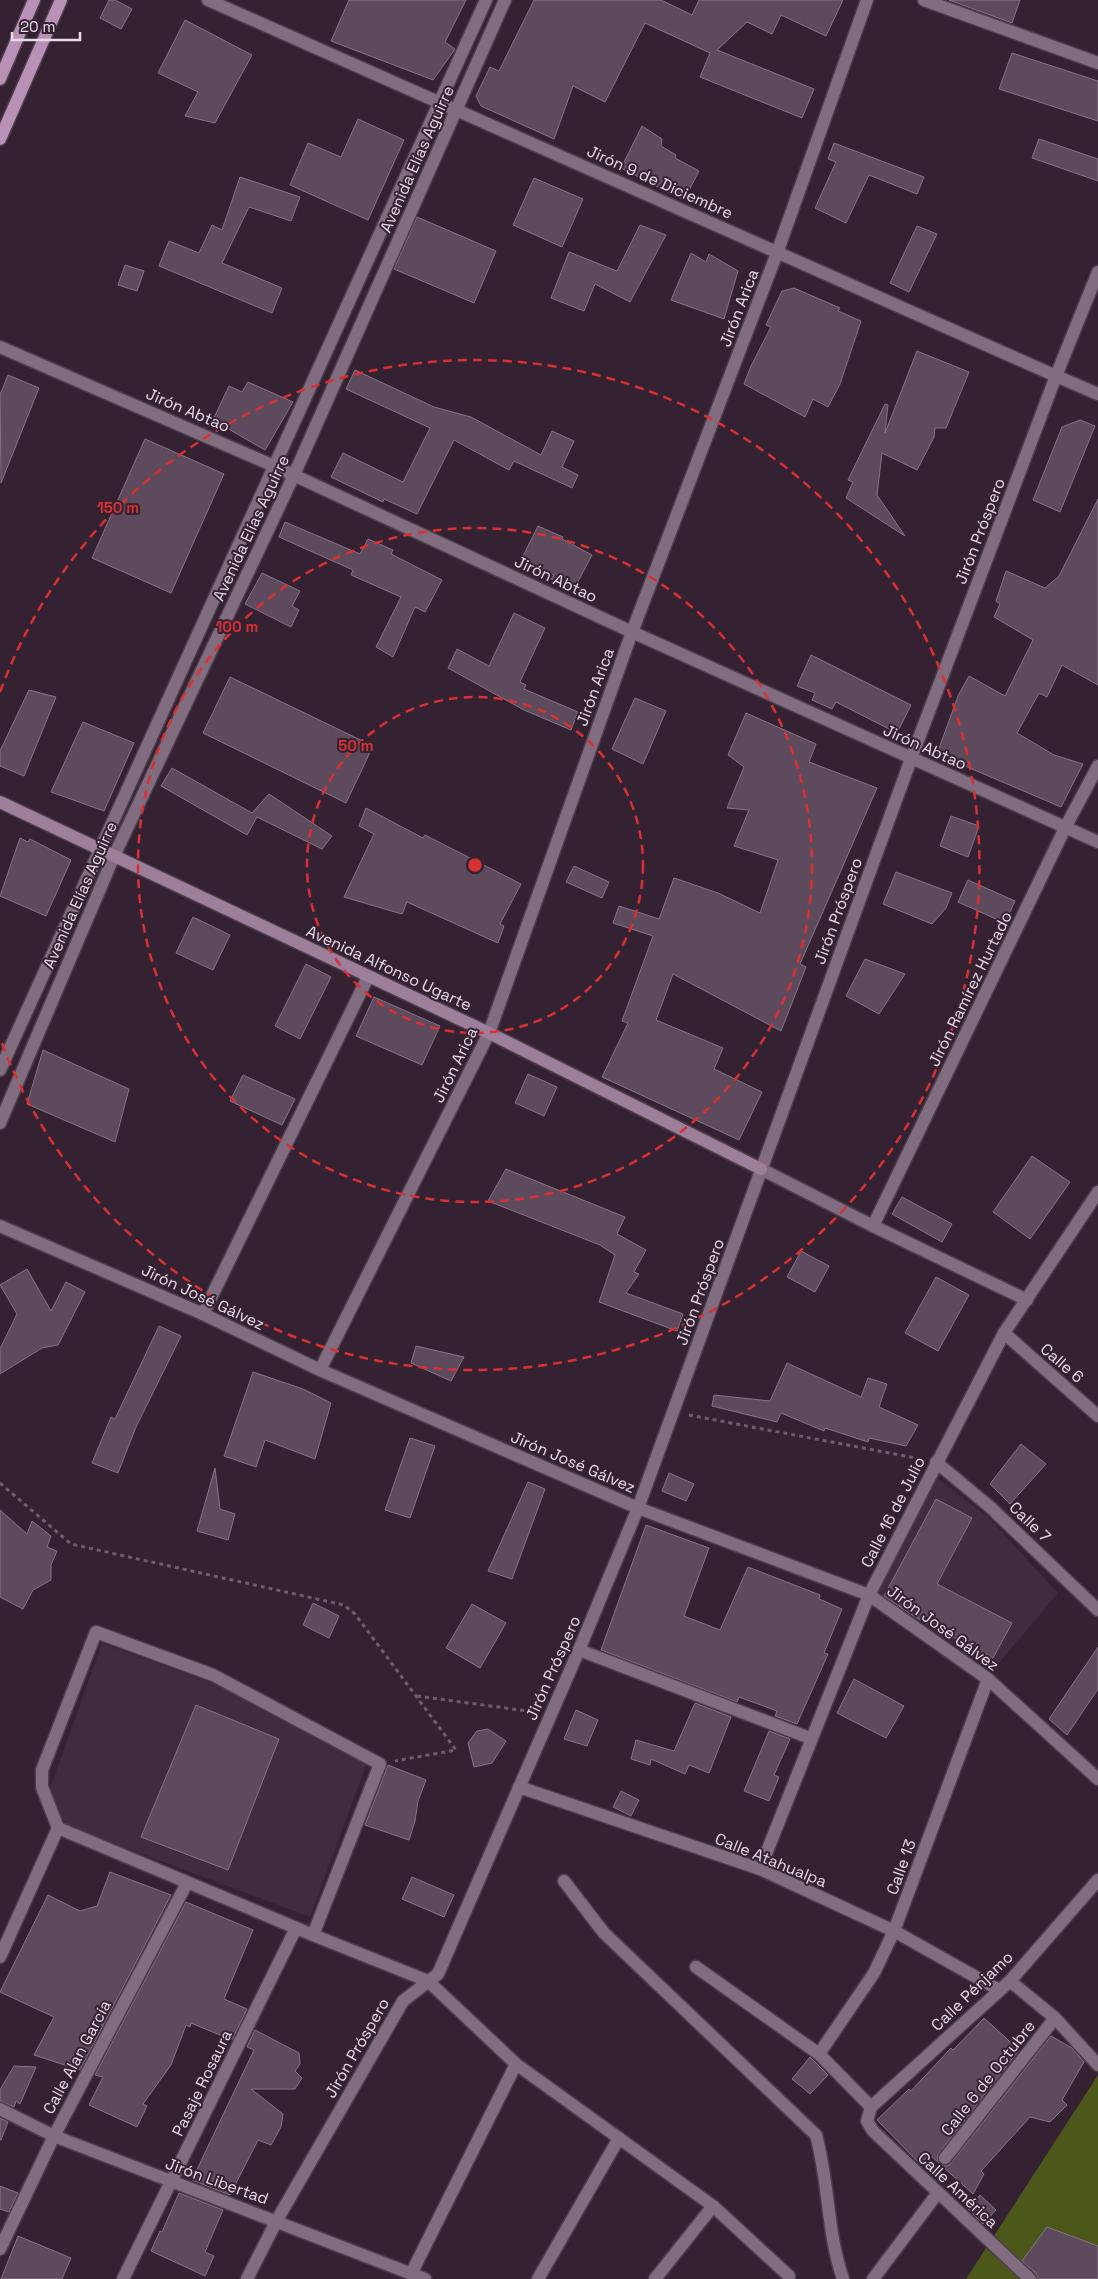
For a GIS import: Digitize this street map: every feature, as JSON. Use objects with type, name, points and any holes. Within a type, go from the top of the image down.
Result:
[{"type":"main road","points":[[0,78],[34,0]]},
{"type":"main road","points":[[0,139],[61,0]]},
{"type":"main road","name":"Avenida Alfonso Ugarte","points":[[0,802],[489,1033],[761,1169]]},
{"type":"street","name":"Jirón 9 de Diciembre","points":[[208,0],[1098,394]]},
{"type":"street","name":"Avenida Elías Aguirre","points":[[0,1070],[486,0]]},
{"type":"street","name":"Avenida Elías Aguirre","points":[[0,1123],[114,856],[294,475],[505,0]]},
{"type":"street","name":"Jirón Arica","points":[[320,1370],[489,1033],[632,632],[777,253],[867,0]]},
{"type":"street","points":[[924,0],[1098,63]]},
{"type":"street","name":"Jirón Próspero","points":[[247,2279],[277,2220],[403,2001],[438,1974],[580,1650],[638,1508],[911,759],[1056,376],[1098,272]]},
{"type":"street","name":"Jirón Abtao","points":[[0,347],[294,475],[632,632],[1098,842]]},
{"type":"street","name":"Jirón Ramírez Hurtado","points":[[873,1226],[1066,826],[1098,766]]},
{"type":"street","points":[[203,1314],[368,976]]},
{"type":"street","points":[[761,1169],[873,1226],[1027,1300]]},
{"type":"street","name":"Calle 16 de Julio","points":[[760,1869],[810,1738],[869,1594],[1004,1333],[1096,1200]]},
{"type":"street","name":"Jirón José Gálvez","points":[[0,1226],[203,1314],[320,1370],[638,1508],[869,1594],[988,1679],[1098,1779]]},
{"type":"street","name":"Calle 6","points":[[1004,1333],[1098,1416]]},
{"type":"street","name":"Calle 7","points":[[936,1462],[990,1507],[1098,1610]]},
{"type":"street","points":[[0,1957],[58,1828],[42,1787],[42,1770],[96,1632],[213,1676],[380,1764],[313,1935]]},
{"type":"street","points":[[580,1650],[810,1738]]},
{"type":"street","name":"Calle 13","points":[[820,2054],[874,1974],[894,1931],[988,1679]]},
{"type":"street","name":"Calle Atahualpa","points":[[519,1787],[760,1869],[894,1931],[999,1990]]},
{"type":"street","points":[[58,1828],[187,1883],[428,1981],[516,2064],[713,2206],[789,2276]]},
{"type":"street","name":"Calle Pénjamo","points":[[871,2107],[1010,1981],[1098,1880]]},
{"type":"street","points":[[564,1881],[604,1934],[816,2135],[823,2159],[834,2242],[843,2279]]},
{"type":"street","name":"Calle Alan García","points":[[0,2249],[54,2136],[187,1883]]},
{"type":"street","name":"Pasaje Rosaura","points":[[123,2279],[296,1928]]},
{"type":"street","points":[[696,1967],[820,2054],[871,2107]]},
{"type":"street","points":[[1010,1981],[1055,2018],[1098,2065]]},
{"type":"street","name":"Calle 6 de Octubre","points":[[945,2158],[1055,2018]]},
{"type":"street","points":[[411,2274],[516,2064]]},
{"type":"street","name":"Calle América","points":[[871,2107],[867,2122],[873,2131],[937,2194],[1030,2279]]},
{"type":"street","name":"Jirón Libertad","points":[[0,2109],[54,2136],[277,2220],[425,2279]]},
{"type":"street","points":[[538,2279],[619,2138]]},
{"type":"street","points":[[873,2279],[937,2194]]},
{"type":"street","points":[[655,2279],[713,2206]]},
{"type":"path","points":[[674,1412],[936,1462]]},
{"type":"path","points":[[0,1483],[70,1544],[344,1605],[355,1614],[456,1750],[380,1764]]},
{"type":"path","points":[[416,1696],[551,1714]]},
{"type":"shaded area","points":[[937,1478],[987,1516],[1058,1593],[992,1671],[878,1592]]},
{"type":"shaded area","points":[[102,1643],[231,1690],[367,1763],[310,1917],[67,1826],[48,1794]]},
{"type":"green space","points":[[1098,2075],[1098,2279],[966,2279]]},
{"type":"building","points":[[109,0],[115,0],[132,9],[121,29],[100,18]]},
{"type":"building","points":[[349,0],[466,0],[445,42],[455,49],[433,80],[331,41]]},
{"type":"building","points":[[534,0],[661,0],[692,15],[699,0],[843,0],[826,36],[781,15],[772,34],[747,22],[717,50],[814,89],[802,118],[700,77],[710,53],[645,23],[605,102],[573,86],[554,139],[481,106],[476,96],[490,67],[499,71]]},
{"type":"building","points":[[949,0],[1020,0],[1012,23]]},
{"type":"building","points":[[185,20],[252,55],[215,123],[185,116],[198,92],[158,73]]},
{"type":"building","points":[[1012,53],[1098,81],[1098,121],[999,89]]},
{"type":"building","points":[[358,119],[404,140],[368,220],[290,185],[308,143],[341,157]]},
{"type":"building","points":[[642,126],[662,139],[661,146],[676,155],[675,158],[699,171],[684,200],[621,168]]},
{"type":"building","points":[[1039,139],[1098,159],[1098,181],[1032,158]]},
{"type":"building","points":[[834,143],[924,177],[917,194],[869,175],[846,223],[815,208],[836,162],[828,159]]},
{"type":"building","points":[[240,177],[300,197],[291,221],[249,207],[222,263],[282,288],[272,313],[159,266],[169,241],[199,253],[212,225],[222,230]]},
{"type":"building","points":[[534,178],[583,199],[562,247],[513,225]]},
{"type":"building","points":[[417,217],[496,251],[474,303],[394,269]]},
{"type":"building","points":[[640,225],[666,235],[630,302],[595,284],[584,311],[551,298],[569,252],[617,271]]},
{"type":"building","points":[[917,226],[937,234],[909,292],[890,283]]},
{"type":"building","points":[[691,253],[706,262],[709,254],[738,271],[724,319],[671,300]]},
{"type":"building","points":[[125,265],[144,271],[137,291],[118,285]]},
{"type":"building","points":[[794,288],[840,308],[838,311],[861,321],[840,384],[828,407],[813,399],[805,417],[744,384],[771,327],[766,325],[782,291]]},
{"type":"building","points":[[917,351],[969,372],[946,428],[935,428],[934,437],[917,470],[882,453],[877,495],[905,536],[846,498],[853,482],[848,480],[885,404],[888,405],[885,433]]},
{"type":"building","points":[[355,370],[434,407],[471,417],[541,455],[552,431],[574,441],[562,467],[578,475],[572,488],[514,461],[509,470],[454,440],[417,514],[384,499],[383,502],[331,477],[343,453],[403,482],[430,428],[346,389]]},
{"type":"building","points":[[8,375],[39,388],[1,483],[0,395]]},
{"type":"building","points":[[248,382],[293,402],[265,450],[213,420],[229,386],[242,392]]},
{"type":"building","points":[[1080,420],[1095,426],[1060,512],[1033,500],[1062,427]]},
{"type":"building","points":[[145,439],[224,474],[171,593],[92,558]]},
{"type":"building","points":[[1098,499],[1098,685],[1062,665],[1047,697],[1039,693],[1017,733],[1054,755],[1083,764],[1061,807],[937,754],[958,696],[969,676],[1005,696],[1033,640],[994,617],[1000,604],[996,601],[1006,571],[1045,588],[1059,576]]},
{"type":"building","points":[[285,522],[360,554],[368,539],[393,550],[391,554],[442,580],[425,612],[415,607],[393,657],[376,647],[401,597],[351,575],[353,570],[279,537]]},
{"type":"building","points":[[538,526],[563,537],[562,539],[592,555],[573,591],[551,579],[554,575],[521,560]]},
{"type":"building","points":[[262,573],[300,591],[292,606],[299,610],[291,627],[245,604]]},
{"type":"building","points":[[514,613],[545,628],[520,682],[526,685],[524,689],[578,712],[571,730],[524,710],[448,668],[457,649],[489,666]]},
{"type":"building","points":[[811,655],[911,705],[897,733],[836,702],[832,709],[812,700],[815,693],[797,686]]},
{"type":"building","points":[[230,677],[373,746],[346,803],[203,733]]},
{"type":"building","points":[[29,690],[56,697],[24,776],[0,766],[0,751]]},
{"type":"building","points":[[635,698],[666,711],[643,764],[612,749]]},
{"type":"building","points":[[746,713],[816,744],[809,762],[877,788],[800,964],[806,967],[781,1031],[673,974],[656,1020],[723,1048],[714,1069],[762,1092],[739,1140],[602,1077],[628,1023],[622,1021],[653,936],[613,923],[619,906],[659,919],[674,878],[718,893],[760,913],[778,860],[734,846],[749,810],[727,808],[744,767],[728,755]]},
{"type":"building","points":[[83,722],[134,743],[104,811],[51,792]]},
{"type":"building","points":[[172,768],[252,813],[269,794],[332,836],[322,849],[257,817],[247,835],[161,786]]},
{"type":"building","points":[[366,808],[423,838],[425,835],[521,884],[500,924],[504,926],[498,943],[407,902],[402,914],[344,897],[374,834],[359,826]]},
{"type":"building","points":[[951,816],[979,826],[968,857],[940,846]]},
{"type":"building","points":[[20,838],[28,842],[30,839],[71,860],[46,916],[0,896]]},
{"type":"building","points":[[574,866],[609,882],[602,898],[566,882]]},
{"type":"building","points":[[896,872],[952,893],[946,908],[932,924],[883,904]]},
{"type":"building","points":[[968,880],[1015,901],[1005,923],[958,902]]},
{"type":"building","points":[[193,917],[230,935],[213,970],[176,953]]},
{"type":"building","points":[[865,959],[905,974],[879,1014],[846,996]]},
{"type":"building","points":[[306,964],[331,977],[300,1039],[275,1026]]},
{"type":"building","points":[[374,997],[440,1026],[422,1065],[356,1036]]},
{"type":"building","points":[[43,1050],[129,1089],[115,1142],[27,1104]]},
{"type":"building","points":[[528,1074],[557,1087],[544,1116],[515,1103]]},
{"type":"building","points":[[243,1075],[295,1099],[282,1125],[230,1101]]},
{"type":"building","points":[[1032,1156],[1070,1182],[1030,1239],[993,1212]]},
{"type":"building","points":[[506,1169],[625,1217],[617,1234],[646,1250],[634,1272],[639,1274],[626,1293],[683,1314],[677,1331],[599,1302],[615,1255],[600,1245],[488,1201]]},
{"type":"building","points":[[902,1197],[952,1224],[942,1242],[892,1214]]},
{"type":"building","points":[[801,1251],[829,1266],[815,1292],[787,1277]]},
{"type":"building","points":[[27,1269],[51,1311],[66,1282],[85,1292],[58,1345],[42,1348],[0,1374],[0,1349],[17,1314],[0,1285]]},
{"type":"building","points":[[936,1277],[969,1295],[938,1351],[905,1333]]},
{"type":"building","points":[[159,1326],[181,1336],[136,1427],[118,1473],[92,1463],[111,1417],[115,1419]]},
{"type":"building","points":[[416,1346],[464,1357],[451,1381],[411,1363]]},
{"type":"building","points":[[787,1363],[861,1397],[868,1378],[887,1384],[879,1407],[918,1425],[906,1446],[869,1438],[868,1442],[825,1428],[824,1431],[781,1413],[777,1422],[712,1406],[714,1395],[770,1401]]},
{"type":"building","points":[[253,1372],[303,1389],[331,1403],[315,1459],[265,1440],[256,1467],[224,1456]]},
{"type":"building","points":[[410,1438],[435,1446],[410,1518],[385,1510]]},
{"type":"building","points":[[1021,1444],[1046,1464],[1010,1504],[990,1484]]},
{"type":"building","points":[[215,1468],[220,1509],[235,1514],[228,1540],[197,1531]]},
{"type":"building","points":[[669,1473],[694,1484],[686,1501],[662,1491]]},
{"type":"building","points":[[528,1482],[545,1489],[512,1579],[488,1571]]},
{"type":"building","points":[[936,1499],[972,1518],[937,1584],[1012,1623],[993,1658],[915,1617],[884,1596]]},
{"type":"building","points":[[0,1510],[27,1534],[32,1521],[51,1536],[47,1547],[57,1551],[51,1565],[51,1580],[33,1590],[23,1609],[0,1597]]},
{"type":"building","points":[[646,1525],[709,1548],[684,1616],[720,1630],[748,1567],[820,1595],[819,1599],[842,1609],[824,1653],[828,1654],[797,1724],[775,1716],[777,1711],[739,1697],[737,1702],[601,1650]]},
{"type":"building","points":[[313,1603],[339,1616],[329,1638],[303,1625]]},
{"type":"building","points":[[472,1604],[506,1623],[480,1668],[446,1648]]},
{"type":"building","points":[[1098,1647],[1098,1689],[1067,1735],[1049,1719]]},
{"type":"building","points":[[854,1679],[904,1706],[886,1738],[837,1713]]},
{"type":"building","points":[[695,1703],[731,1717],[709,1773],[689,1765],[685,1774],[651,1759],[650,1765],[631,1759],[636,1740],[674,1751]]},
{"type":"building","points":[[196,1705],[279,1739],[228,1870],[141,1837]]},
{"type":"building","points":[[576,1710],[598,1720],[587,1746],[564,1739]]},
{"type":"building","points":[[488,1729],[506,1741],[492,1763],[474,1767],[468,1743],[477,1731]]},
{"type":"building","points":[[769,1731],[790,1739],[774,1775],[779,1777],[769,1801],[744,1791]]},
{"type":"building","points":[[388,1765],[426,1780],[418,1801],[415,1821],[409,1840],[365,1825]]},
{"type":"building","points":[[621,1791],[639,1800],[631,1816],[613,1807]]},
{"type":"building","points":[[110,1872],[171,1895],[80,2070],[34,2055],[54,2017],[0,1992],[48,1895],[80,1911],[97,1906]]},
{"type":"building","points":[[412,1877],[454,1895],[444,1917],[402,1899]]},
{"type":"building","points":[[186,1902],[253,1930],[224,1999],[247,2009],[232,2040],[191,2023],[190,2027],[186,2025],[171,2065],[143,2104],[147,2106],[137,2127],[89,2105],[103,2077],[95,2075]]},
{"type":"building","points":[[984,2018],[1019,2050],[939,2153],[937,2157],[939,2163],[930,2155],[920,2164],[877,2120],[909,2089],[911,2091],[951,2048],[953,2050]]},
{"type":"building","points":[[255,2030],[299,2053],[300,2064],[295,2071],[302,2078],[295,2089],[251,2089],[283,2114],[281,2127],[271,2145],[258,2140],[230,2195],[192,2180],[254,2050],[247,2047]]},
{"type":"building","points":[[1051,2036],[1072,2048],[1084,2062],[1062,2100],[1067,2105],[1050,2122],[1030,2117],[981,2171],[984,2174],[973,2194],[941,2165],[948,2166],[951,2163]]},
{"type":"building","points":[[810,2057],[828,2075],[810,2094],[792,2079]]},
{"type":"building","points":[[14,2066],[36,2067],[20,2104],[16,2101],[14,2107],[0,2101],[0,2090]]},
{"type":"building","points":[[0,2118],[8,2122],[1,2140],[0,2140]]},
{"type":"building","points":[[0,2186],[18,2193],[9,2212],[0,2209]]},
{"type":"building","points":[[179,2193],[223,2210],[205,2252],[214,2256],[205,2276],[151,2251],[160,2231],[162,2232]]},
{"type":"building","points":[[980,2195],[996,2210],[983,2224],[968,2209]]},
{"type":"building","points":[[1047,2227],[1098,2246],[1098,2279],[1038,2279],[1036,2273],[1022,2261]]},
{"type":"building","points":[[18,2236],[71,2258],[62,2279],[1,2279]]}]
